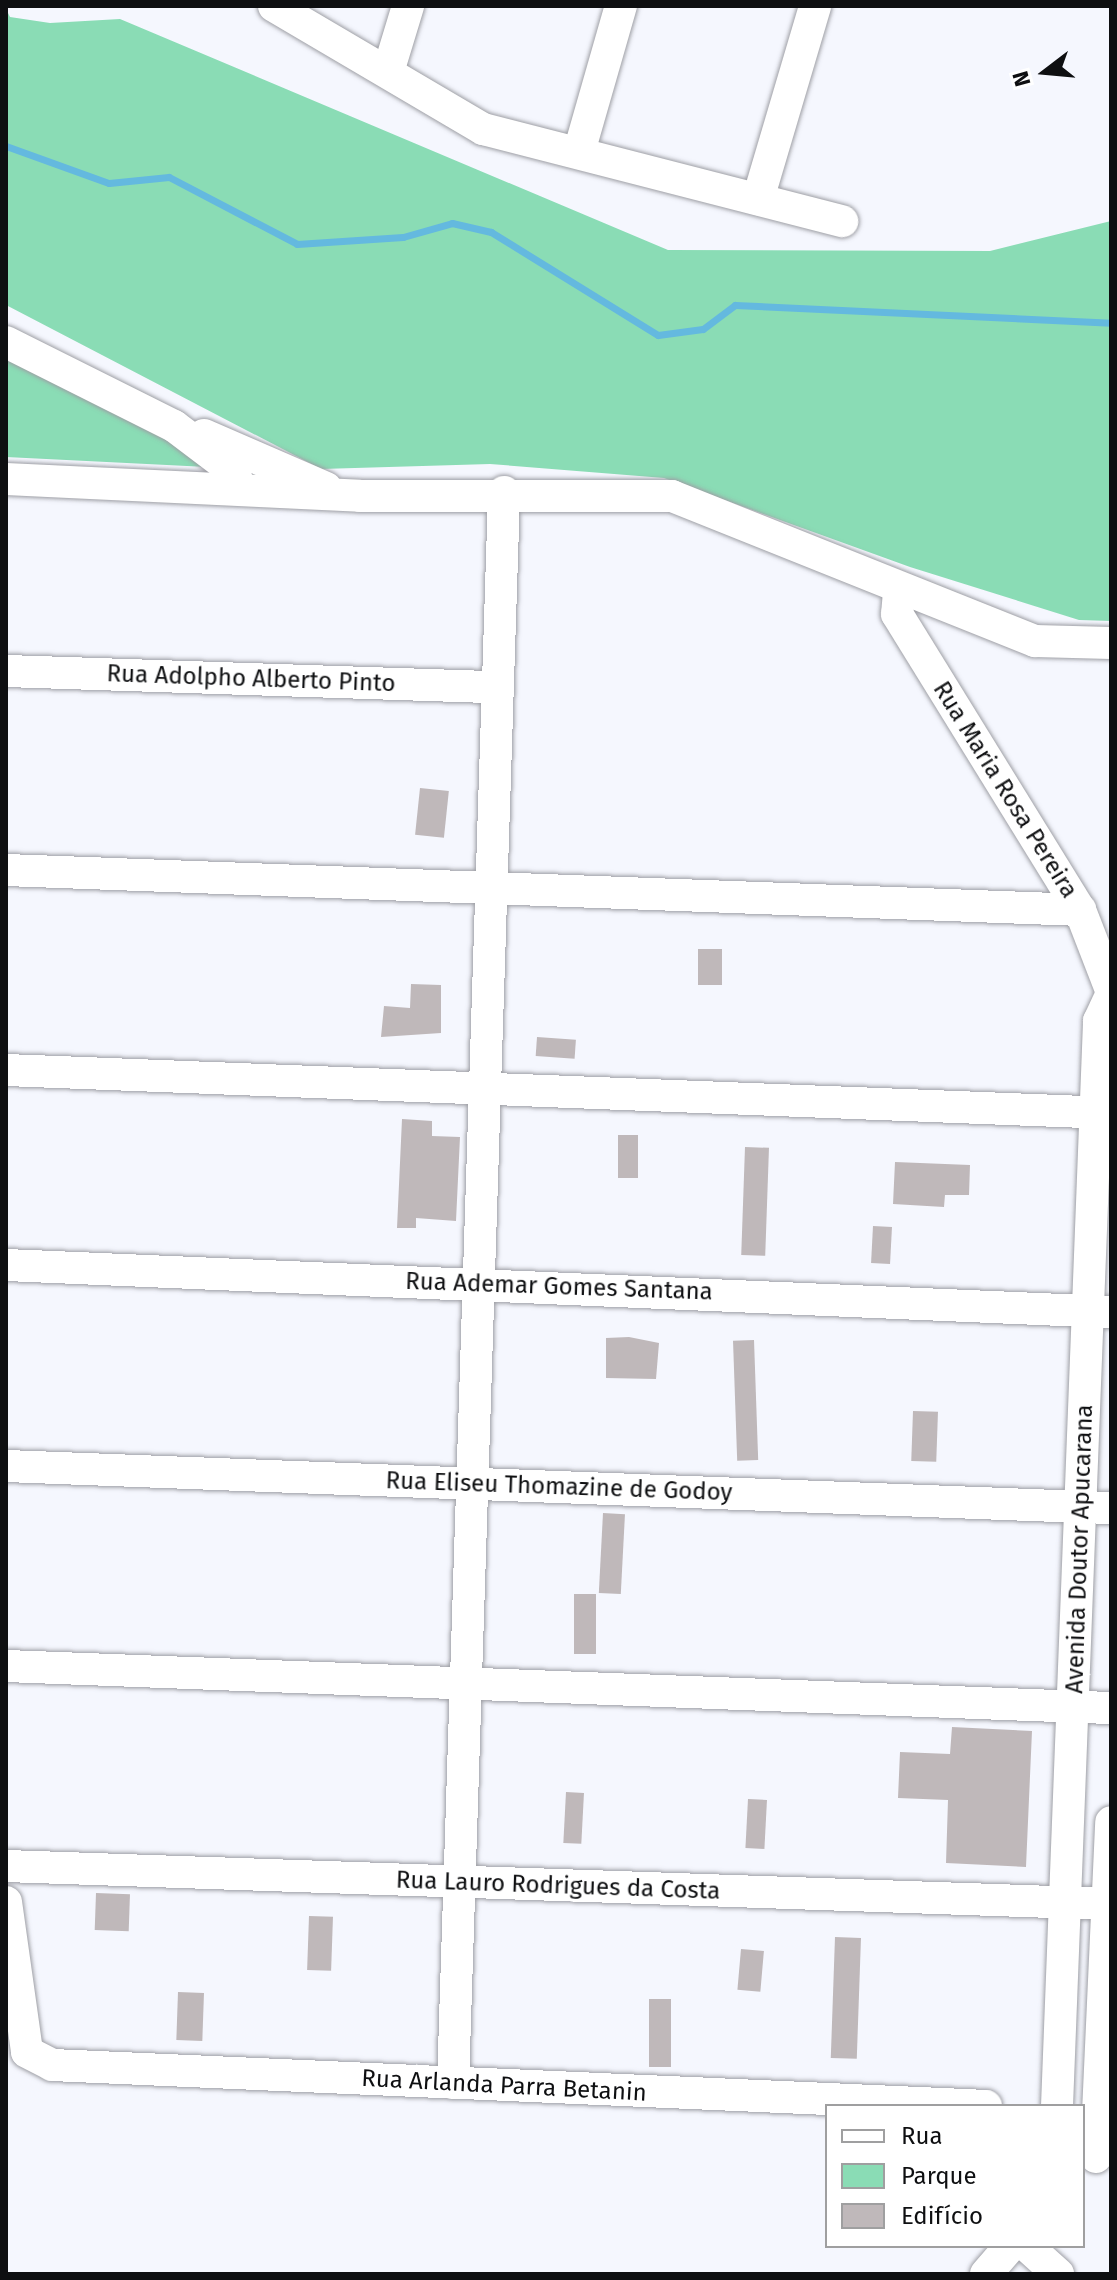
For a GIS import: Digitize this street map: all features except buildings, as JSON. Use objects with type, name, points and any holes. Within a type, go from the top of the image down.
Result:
[{"type":"street","points":[[274,6],[483,129],[842,221]]},
{"type":"street","points":[[388,72],[408,6]]},
{"type":"street","points":[[579,152],[621,6]]},
{"type":"street","points":[[758,199],[815,6]]},
{"type":"street","points":[[6,342],[174,426],[340,495]]},
{"type":"street","points":[[174,426],[228,467],[236,478],[222,489]]},
{"type":"street","points":[[6,479],[340,495],[504,492],[672,496],[899,592],[1035,641],[1111,643]]},
{"type":"street","points":[[453,2083],[504,492]]},
{"type":"street","name":"Rua Maria Rosa Pereira","points":[[899,592],[897,614],[1080,910],[1089,949],[1111,992]]},
{"type":"street","name":"Rua Adolpho Alberto Pinto","points":[[6,671],[496,687]]},
{"type":"street","points":[[6,870],[1080,910]]},
{"type":"street","name":"Avenida Doutor Apucarana","points":[[1057,2104],[1061,1903],[1073,1707],[1096,1507],[1103,1113],[1099,1021],[1111,992]]},
{"type":"street","points":[[6,1070],[1103,1113]]},
{"type":"street","name":"Rua Ademar Gomes Santana","points":[[6,1265],[1100,1310]]},
{"type":"street","name":"Rua Eliseu Thomazine de Godoy","points":[[6,1466],[1096,1507]]},
{"type":"street","points":[[6,1666],[1111,1708]]},
{"type":"street","points":[[1097,2161],[1091,2110],[1109,1904],[1111,1822]]},
{"type":"street","name":"Rua Lauro Rodrigues da Costa","points":[[6,1866],[1109,1904]]},
{"type":"street","name":"Rua Arlanda Parra Betanin","points":[[6,1902],[27,2052],[52,2065],[940,2104]]},
{"type":"street","points":[[986,2274],[1008,2248]]},
{"type":"street","points":[[1029,2248],[1058,2274]]},
{"type":"green space","points":[[6,9],[10,17],[50,23],[120,19],[668,250],[990,251],[1111,221],[1111,621],[1079,620],[910,567],[664,478],[490,464],[321,469],[6,305]]},
{"type":"green space","points":[[6,357],[208,447],[207,467],[6,457]]},
{"type":"waterway","points":[[6,146],[109,183],[169,177],[297,244],[403,237],[452,223],[491,232],[658,335],[703,329],[735,305],[1111,323]]}]
